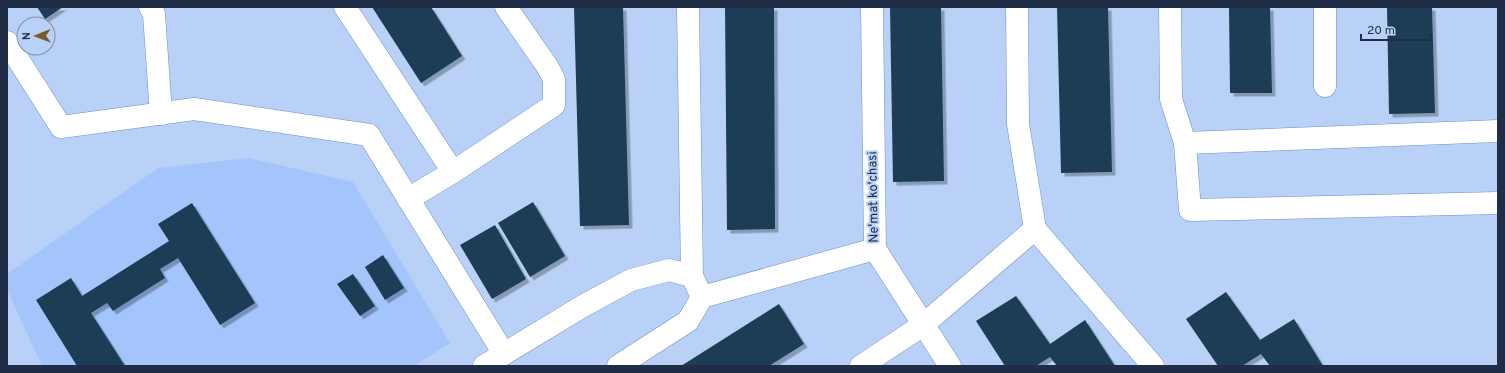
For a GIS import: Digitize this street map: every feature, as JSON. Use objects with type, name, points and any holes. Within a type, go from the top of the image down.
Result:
[{"type":"lane","points":[[150,7],[154,14],[161,114]]},
{"type":"lane","points":[[345,7],[452,172]]},
{"type":"lane","points":[[408,199],[554,105],[554,80],[547,66],[506,7]]},
{"type":"lane","points":[[688,7],[692,276],[702,297]]},
{"type":"lane","name":"Ne'mat ko'chasi","points":[[872,7],[874,249],[950,366]]},
{"type":"lane","points":[[1017,7],[1018,124],[1035,229],[1153,366]]},
{"type":"lane","points":[[1170,7],[1171,99],[1185,143],[1190,210],[1498,203]]},
{"type":"lane","points":[[1325,7],[1325,86]]},
{"type":"lane","points":[[8,45],[61,127],[194,109],[369,135],[504,354]]},
{"type":"lane","points":[[1185,143],[1498,131]]},
{"type":"lane","points":[[861,366],[923,325],[1035,229]]},
{"type":"lane","points":[[618,366],[688,321],[702,297],[874,249]]},
{"type":"lane","points":[[484,366],[583,306],[631,280],[669,270],[692,276]]},
{"type":"shaded area","points":[[249,158],[353,182],[450,343],[414,366],[42,366],[7,290],[7,274],[158,168]]},
{"type":"building","points":[[37,7],[63,7],[50,16],[43,16]]},
{"type":"building","points":[[372,7],[431,7],[462,56],[421,83]]},
{"type":"building","points":[[574,7],[623,7],[629,225],[580,226]]},
{"type":"building","points":[[725,7],[774,7],[775,229],[727,230]]},
{"type":"building","points":[[890,7],[941,7],[944,181],[893,182]]},
{"type":"building","points":[[1057,7],[1108,7],[1112,172],[1061,173]]},
{"type":"building","points":[[1229,7],[1270,7],[1272,93],[1230,93]]},
{"type":"building","points":[[1387,7],[1432,7],[1435,113],[1389,114]]},
{"type":"building","points":[[533,202],[565,256],[530,277],[498,223]]},
{"type":"building","points":[[192,203],[255,303],[220,325],[178,258],[160,269],[165,278],[113,311],[107,303],[91,313],[125,366],[77,366],[36,300],[71,278],[82,296],[169,241],[158,224]]},
{"type":"building","points":[[495,225],[526,279],[492,299],[460,245]]},
{"type":"building","points":[[383,255],[404,288],[385,300],[365,267]]},
{"type":"building","points":[[353,274],[375,306],[360,316],[337,284]]},
{"type":"building","points":[[1226,292],[1260,340],[1294,319],[1323,366],[1270,366],[1261,354],[1242,366],[1218,366],[1186,319]]},
{"type":"building","points":[[1016,296],[1050,344],[1085,320],[1115,366],[1057,366],[1050,357],[1036,366],[1005,366],[976,321]]},
{"type":"building","points":[[779,304],[804,344],[769,366],[681,366]]}]
